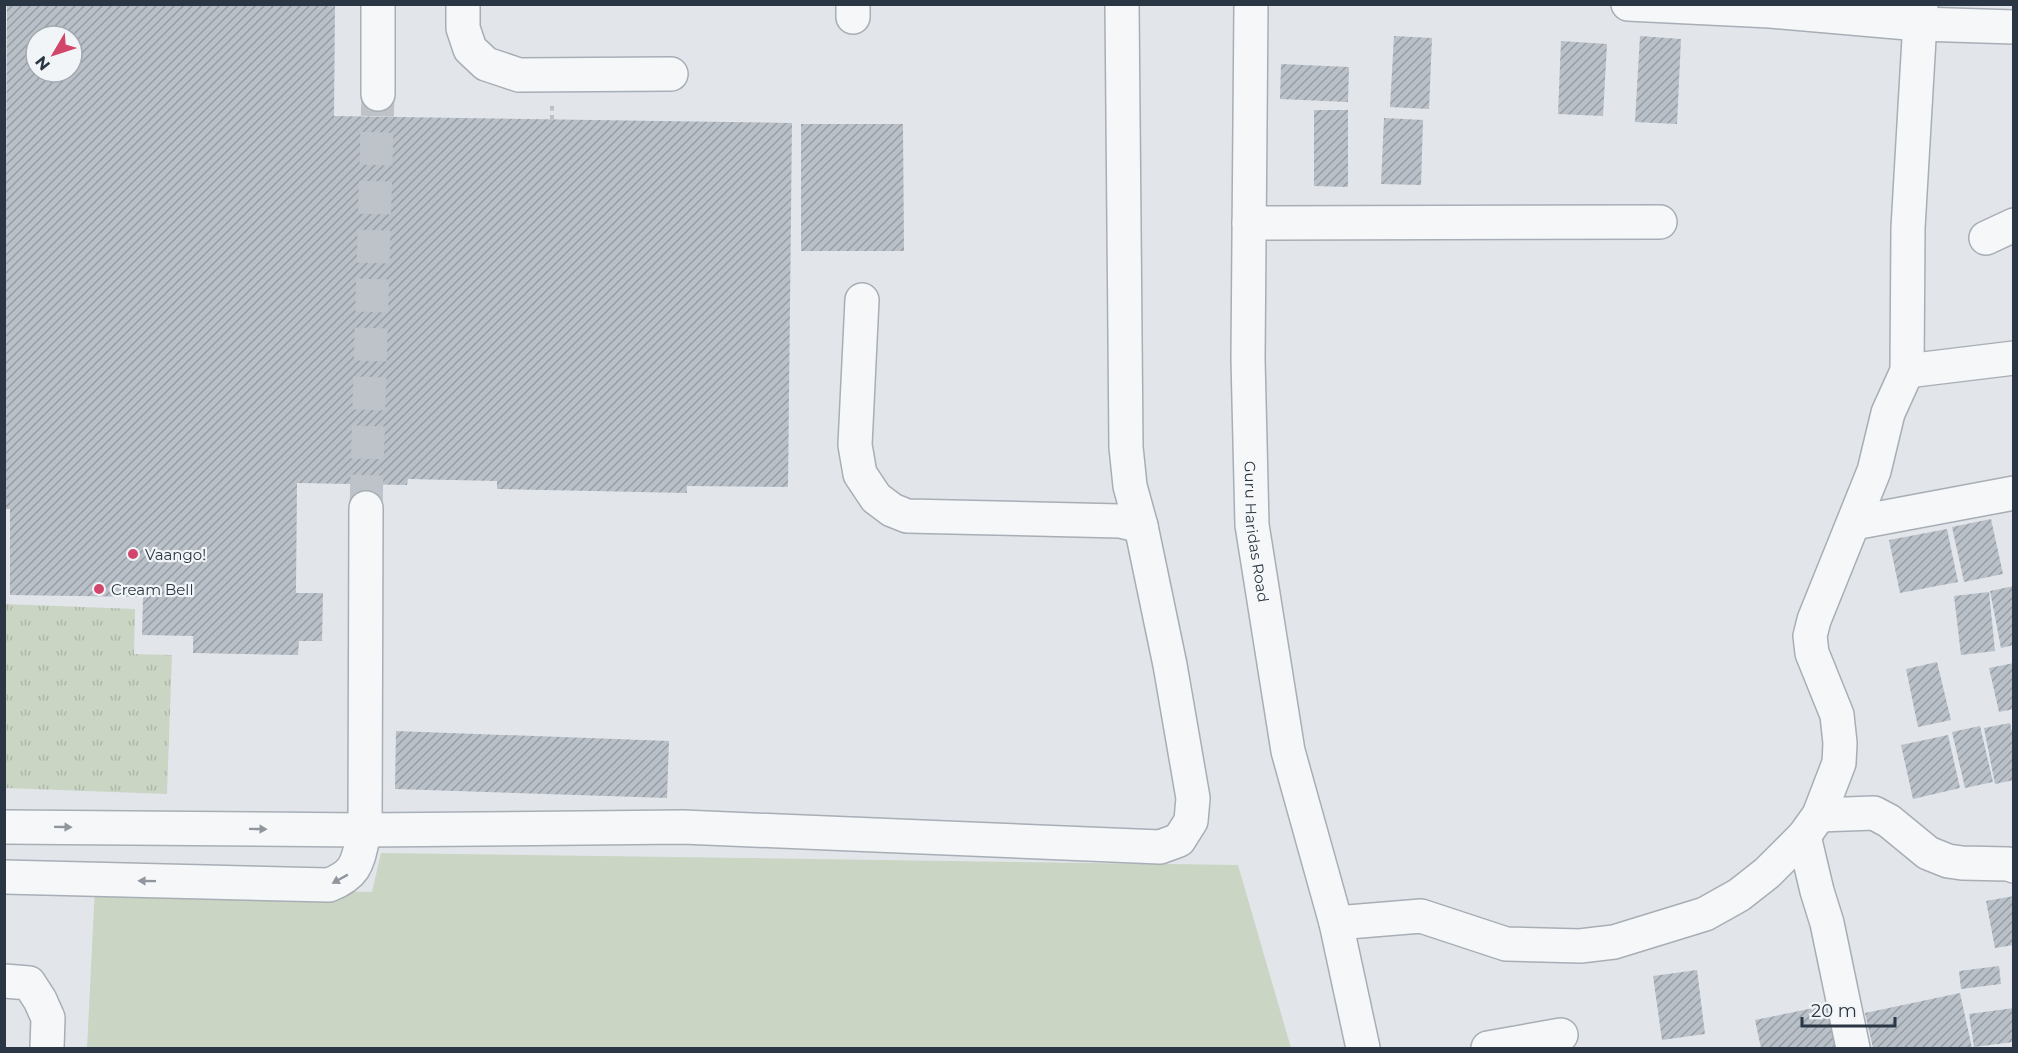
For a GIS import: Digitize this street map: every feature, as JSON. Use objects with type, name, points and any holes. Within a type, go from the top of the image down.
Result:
[{"type":"street","points":[[378,4],[378,94]]},
{"type":"street","points":[[463,4],[463,28],[470,49],[486,64],[519,75],[671,75]]},
{"type":"street","points":[[4,827],[365,830],[683,827],[1160,847],[1179,840],[1191,821],[1193,798],[1170,665],[1141,526],[1130,486],[1126,447],[1122,4]]},
{"type":"street","name":"Guru Haridas Road","points":[[1251,4],[1248,359],[1252,525],[1288,751],[1336,923],[1363,1048]]},
{"type":"street","points":[[1628,4],[1920,14],[2013,27]]},
{"type":"street","points":[[1336,923],[1420,916],[1506,944],[1580,946],[1614,942],[1705,914],[1739,895],[1767,873],[1811,825],[1839,764],[1840,743],[1837,715],[1812,653],[1809,636],[1874,471],[1888,413],[1907,371],[1908,228],[1920,14]]},
{"type":"street","points":[[1249,223],[1660,222]]},
{"type":"street","points":[[862,300],[855,445],[860,474],[876,498],[892,510],[907,516],[1120,521],[1141,526]]},
{"type":"street","points":[[1907,371],[2013,358]]},
{"type":"street","points":[[1854,523],[2013,493]]},
{"type":"street","points":[[4,877],[329,885],[345,879],[355,867],[365,830],[366,508]]},
{"type":"street","points":[[1811,825],[1874,813],[1889,821],[1928,853],[1948,861],[2008,864],[2013,867]]},
{"type":"street","points":[[1811,825],[1817,891],[1827,923],[1853,1048]]},
{"type":"street","points":[[4,981],[29,983],[40,1000],[48,1018],[47,1048]]},
{"type":"street","points":[[1488,1048],[1561,1035]]},
{"type":"green space","points":[[5,604],[135,609],[134,654],[172,655],[167,794],[5,788]]},
{"type":"green space","points":[[381,853],[1238,865],[1291,1048],[87,1048],[95,887],[372,892]]},
{"type":"building","points":[[7,4],[335,4],[334,116],[792,123],[788,487],[687,486],[687,493],[497,489],[497,481],[408,479],[407,485],[297,483],[296,593],[323,593],[322,641],[299,641],[298,655],[193,653],[193,636],[142,635],[143,597],[10,595],[10,509],[4,509]]},
{"type":"building","points":[[1394,36],[1432,38],[1429,109],[1390,107]]},
{"type":"building","points":[[1640,36],[1681,39],[1677,124],[1635,122]]},
{"type":"building","points":[[1561,41],[1607,44],[1603,116],[1558,114]]},
{"type":"building","points":[[1281,64],[1349,67],[1348,102],[1280,99]]},
{"type":"building","points":[[1314,110],[1348,110],[1348,187],[1314,186]]},
{"type":"building","points":[[1384,118],[1423,120],[1421,185],[1381,184]]},
{"type":"building","points":[[801,124],[903,124],[904,251],[801,251]]},
{"type":"building","points":[[1991,519],[2003,574],[1964,582],[1952,527]]},
{"type":"building","points":[[1947,529],[1958,582],[1900,593],[1889,540]]},
{"type":"building","points":[[2014,586],[2014,645],[2001,648],[1990,591]]},
{"type":"building","points":[[1989,592],[1995,651],[1961,655],[1954,596]]},
{"type":"building","points":[[1937,662],[1951,720],[1918,727],[1906,669]]},
{"type":"building","points":[[2014,663],[2014,709],[1999,712],[1989,668]]},
{"type":"building","points":[[2010,723],[2014,742],[2014,780],[1995,784],[1984,728]]},
{"type":"building","points":[[1980,726],[1993,782],[1965,788],[1952,732]]},
{"type":"building","points":[[396,731],[669,741],[667,798],[395,789]]},
{"type":"building","points":[[1948,735],[1960,788],[1913,799],[1901,745]]},
{"type":"building","points":[[2014,896],[2014,945],[1995,948],[1986,901]]},
{"type":"building","points":[[1999,966],[2001,984],[1961,989],[1959,971]]},
{"type":"building","points":[[1697,970],[1705,1034],[1662,1040],[1653,976]]},
{"type":"building","points":[[1960,993],[1972,1048],[1873,1048],[1865,1013]]},
{"type":"building","points":[[1834,1004],[1843,1048],[1761,1048],[1755,1020]]},
{"type":"building","points":[[2014,1008],[2014,1042],[1974,1047],[1969,1014]]},
{"type":"tunnel","points":[[366,508],[378,94]]},
{"type":"place","name":"Vaango!","points":[[133,554]]},
{"type":"place","name":"Cream Bell","points":[[99,589]]}]
